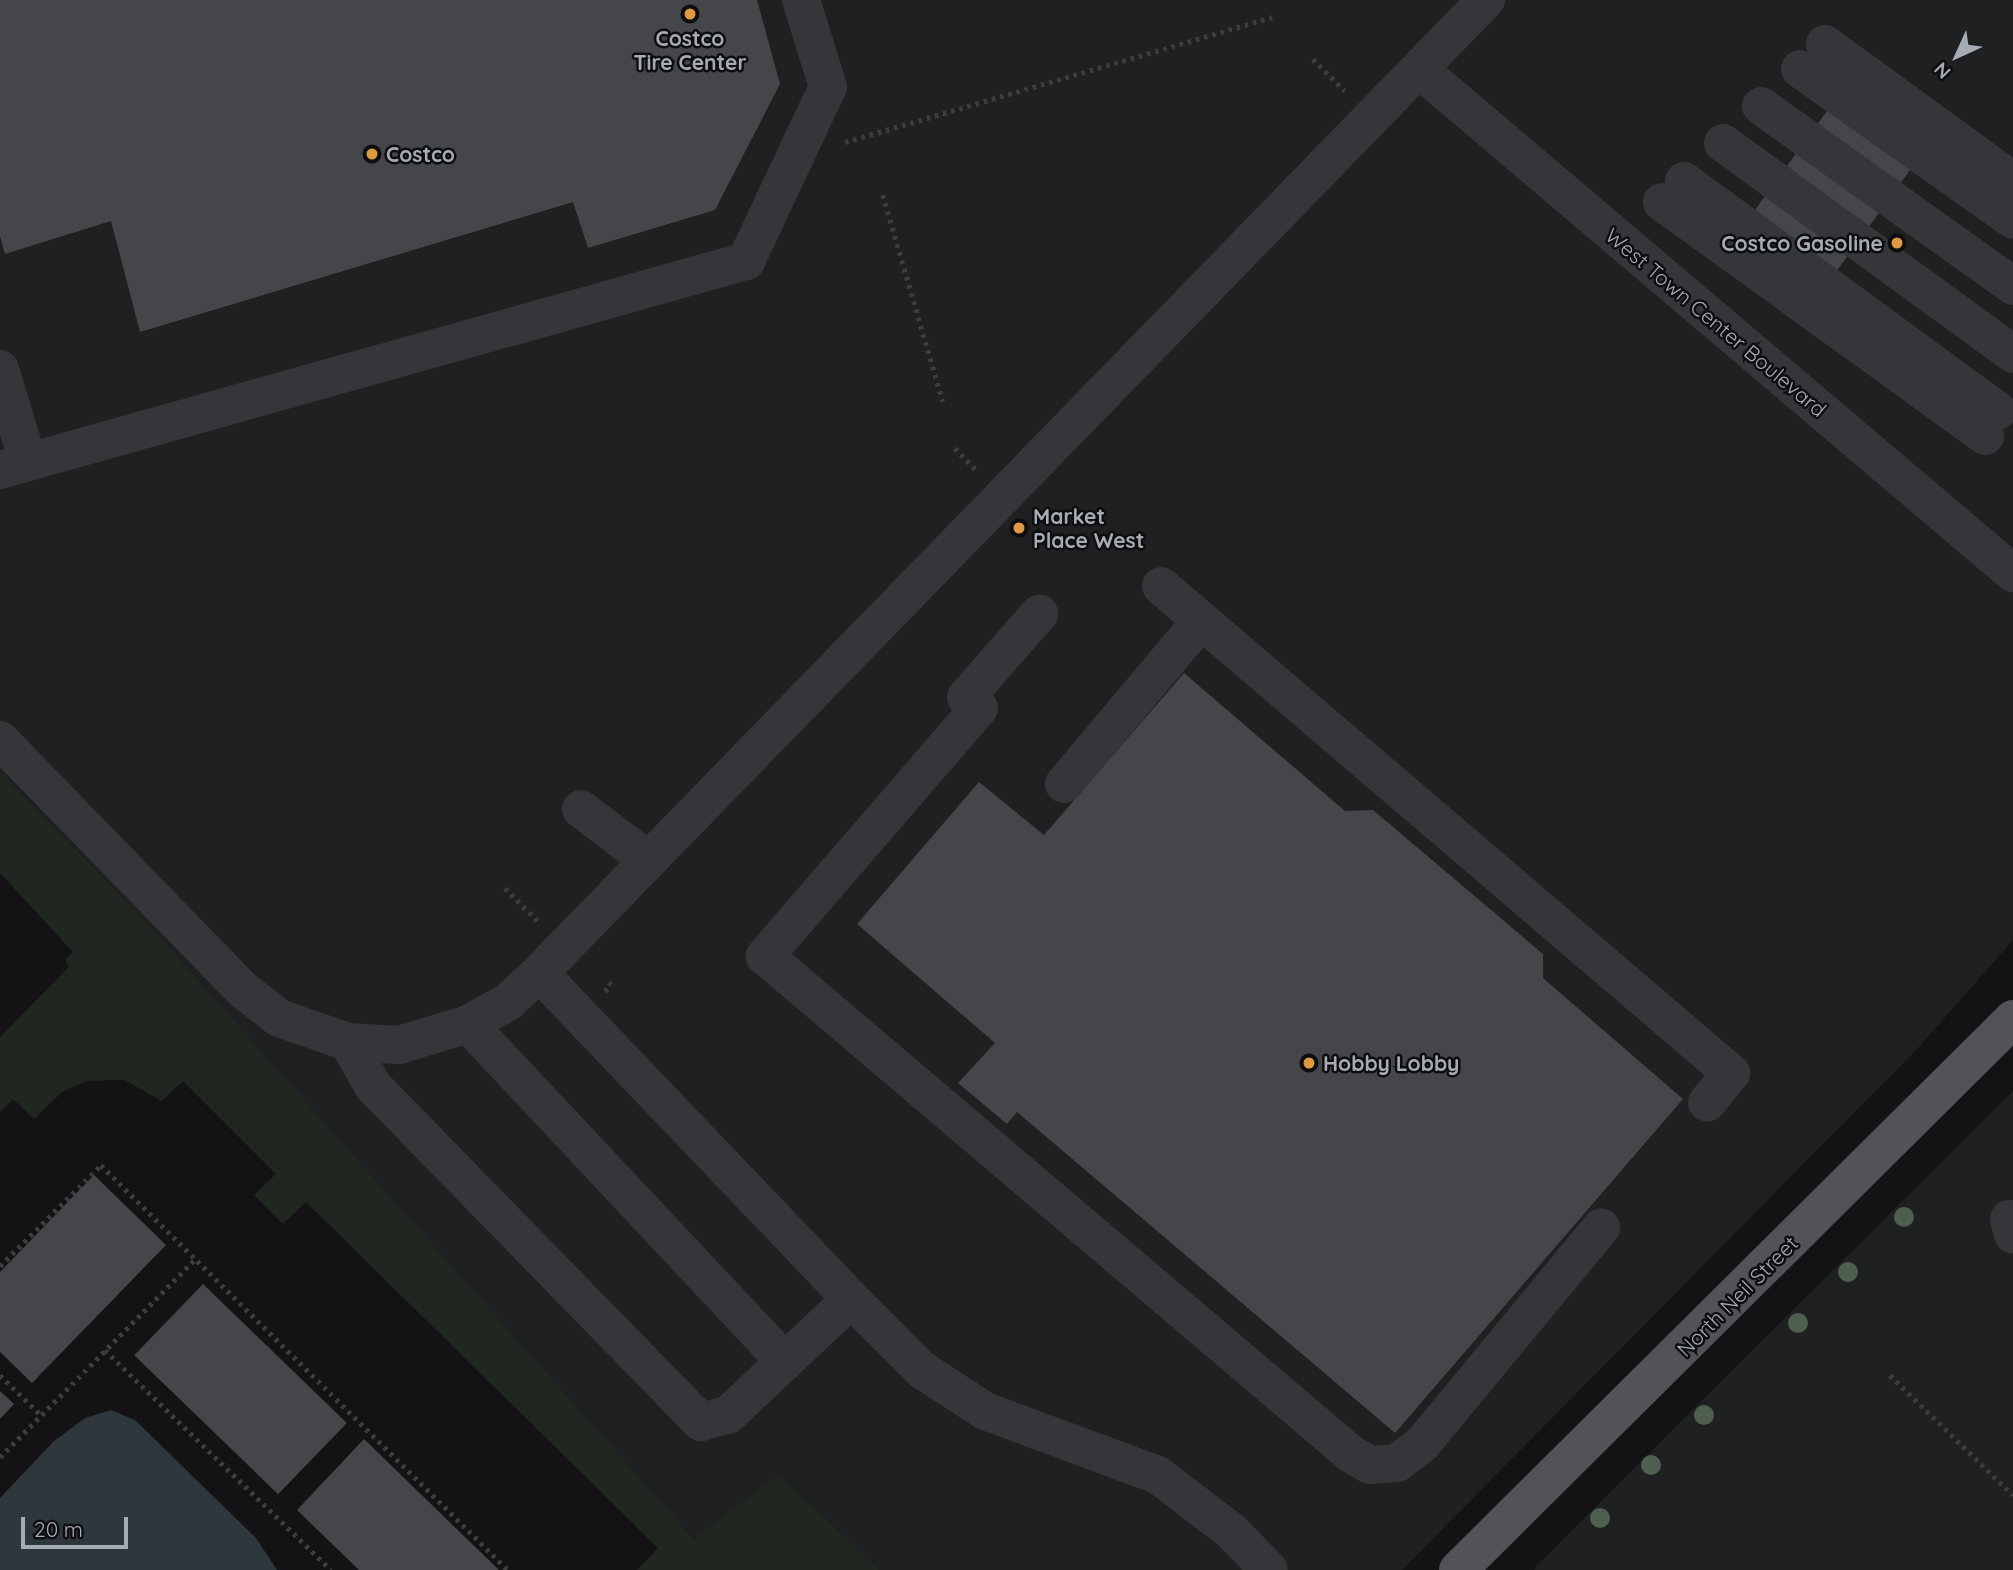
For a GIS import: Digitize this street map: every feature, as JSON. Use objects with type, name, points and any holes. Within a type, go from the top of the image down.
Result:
[{"type":"main road","name":"North Neil Street","points":[[1458,1570],[2013,1019]]},
{"type":"street","points":[[0,369],[14,466],[746,261],[828,87],[801,0]]},
{"type":"street","points":[[0,740],[242,989],[279,1018],[348,1042],[399,1045],[468,1024],[508,1002],[539,972],[1486,0]]},
{"type":"street","points":[[2013,181],[1812,57],[2013,220]]},
{"type":"street","name":"West Town Center Boulevard","points":[[1420,70],[2013,572]]},
{"type":"street","points":[[1761,106],[2013,286]]},
{"type":"street","points":[[1723,143],[2013,354]]},
{"type":"street","points":[[1673,191],[1991,424]]},
{"type":"street","points":[[1161,586],[1731,1073],[1707,1103]]},
{"type":"street","points":[[1039,614],[972,702],[765,956],[1350,1454],[1370,1465],[1397,1463],[1422,1444],[1601,1228]]},
{"type":"street","points":[[1064,785],[1200,622]]},
{"type":"street","points":[[582,809],[648,860]]},
{"type":"street","points":[[539,972],[922,1370],[985,1411],[1158,1475],[1231,1531],[1269,1570]]},
{"type":"street","points":[[468,1024],[785,1362]]},
{"type":"street","points":[[348,1042],[373,1086],[701,1422],[728,1415],[851,1299]]},
{"type":"path","points":[[845,142],[1272,18]]},
{"type":"path","points":[[1313,60],[1345,92]]},
{"type":"path","points":[[883,195],[943,401]]},
{"type":"path","points":[[955,448],[973,468]]},
{"type":"path","points":[[505,888],[537,920]]},
{"type":"path","points":[[0,1266],[101,1165],[508,1570]]},
{"type":"path","points":[[0,1457],[195,1259]]},
{"type":"path","points":[[105,1350],[331,1570]]},
{"type":"path","points":[[0,1375],[41,1415]]},
{"type":"path","points":[[1890,1375],[2013,1494]]},
{"type":"shaded area","points":[[0,0],[2013,0],[2013,940],[1919,1047],[1402,1570],[880,1570],[779,1476],[695,1539],[0,816]]},
{"type":"shaded area","points":[[0,772],[157,934],[694,1539],[779,1475],[880,1570],[637,1570],[658,1548],[306,1202],[283,1224],[254,1195],[276,1174],[183,1081],[162,1101],[124,1080],[87,1081],[62,1092],[34,1119],[13,1099],[0,1112],[0,1037],[69,967],[65,959],[73,952],[0,873]]},
{"type":"shaded area","points":[[2013,1091],[2013,1570],[1534,1568]]},
{"type":"shaded area","points":[[111,1410],[135,1420],[256,1538],[277,1570],[0,1570],[0,1498],[53,1442],[85,1418]]},
{"type":"building","name":"Costco","points":[[0,0],[757,0],[780,84],[715,210],[588,248],[573,202],[140,332],[111,221],[5,254],[0,236]]},
{"type":"building","points":[[1853,75],[1936,135],[1816,300],[1733,240]]},
{"type":"building","name":"Hobby Lobby","points":[[1184,673],[1345,811],[1373,810],[1543,954],[1543,978],[1683,1099],[1395,1433],[1017,1112],[1007,1124],[958,1083],[995,1043],[857,924],[979,782],[1044,835]]},
{"type":"building","points":[[94,1175],[166,1245],[32,1383],[0,1352],[0,1272]]},
{"type":"building","points":[[203,1284],[347,1423],[278,1494],[134,1355]]},
{"type":"building","points":[[0,1391],[14,1404],[0,1419]]},
{"type":"building","points":[[364,1439],[499,1570],[359,1570],[297,1510]]},
{"type":"place","name":"Costco Tire Center","points":[[690,14]]},
{"type":"place","name":"Costco","points":[[372,154]]},
{"type":"place","name":"Costco Gasoline","points":[[1897,243]]},
{"type":"place","name":"Market Place West","points":[[1019,528]]},
{"type":"place","name":"Hobby Lobby","points":[[1309,1063]]}]
